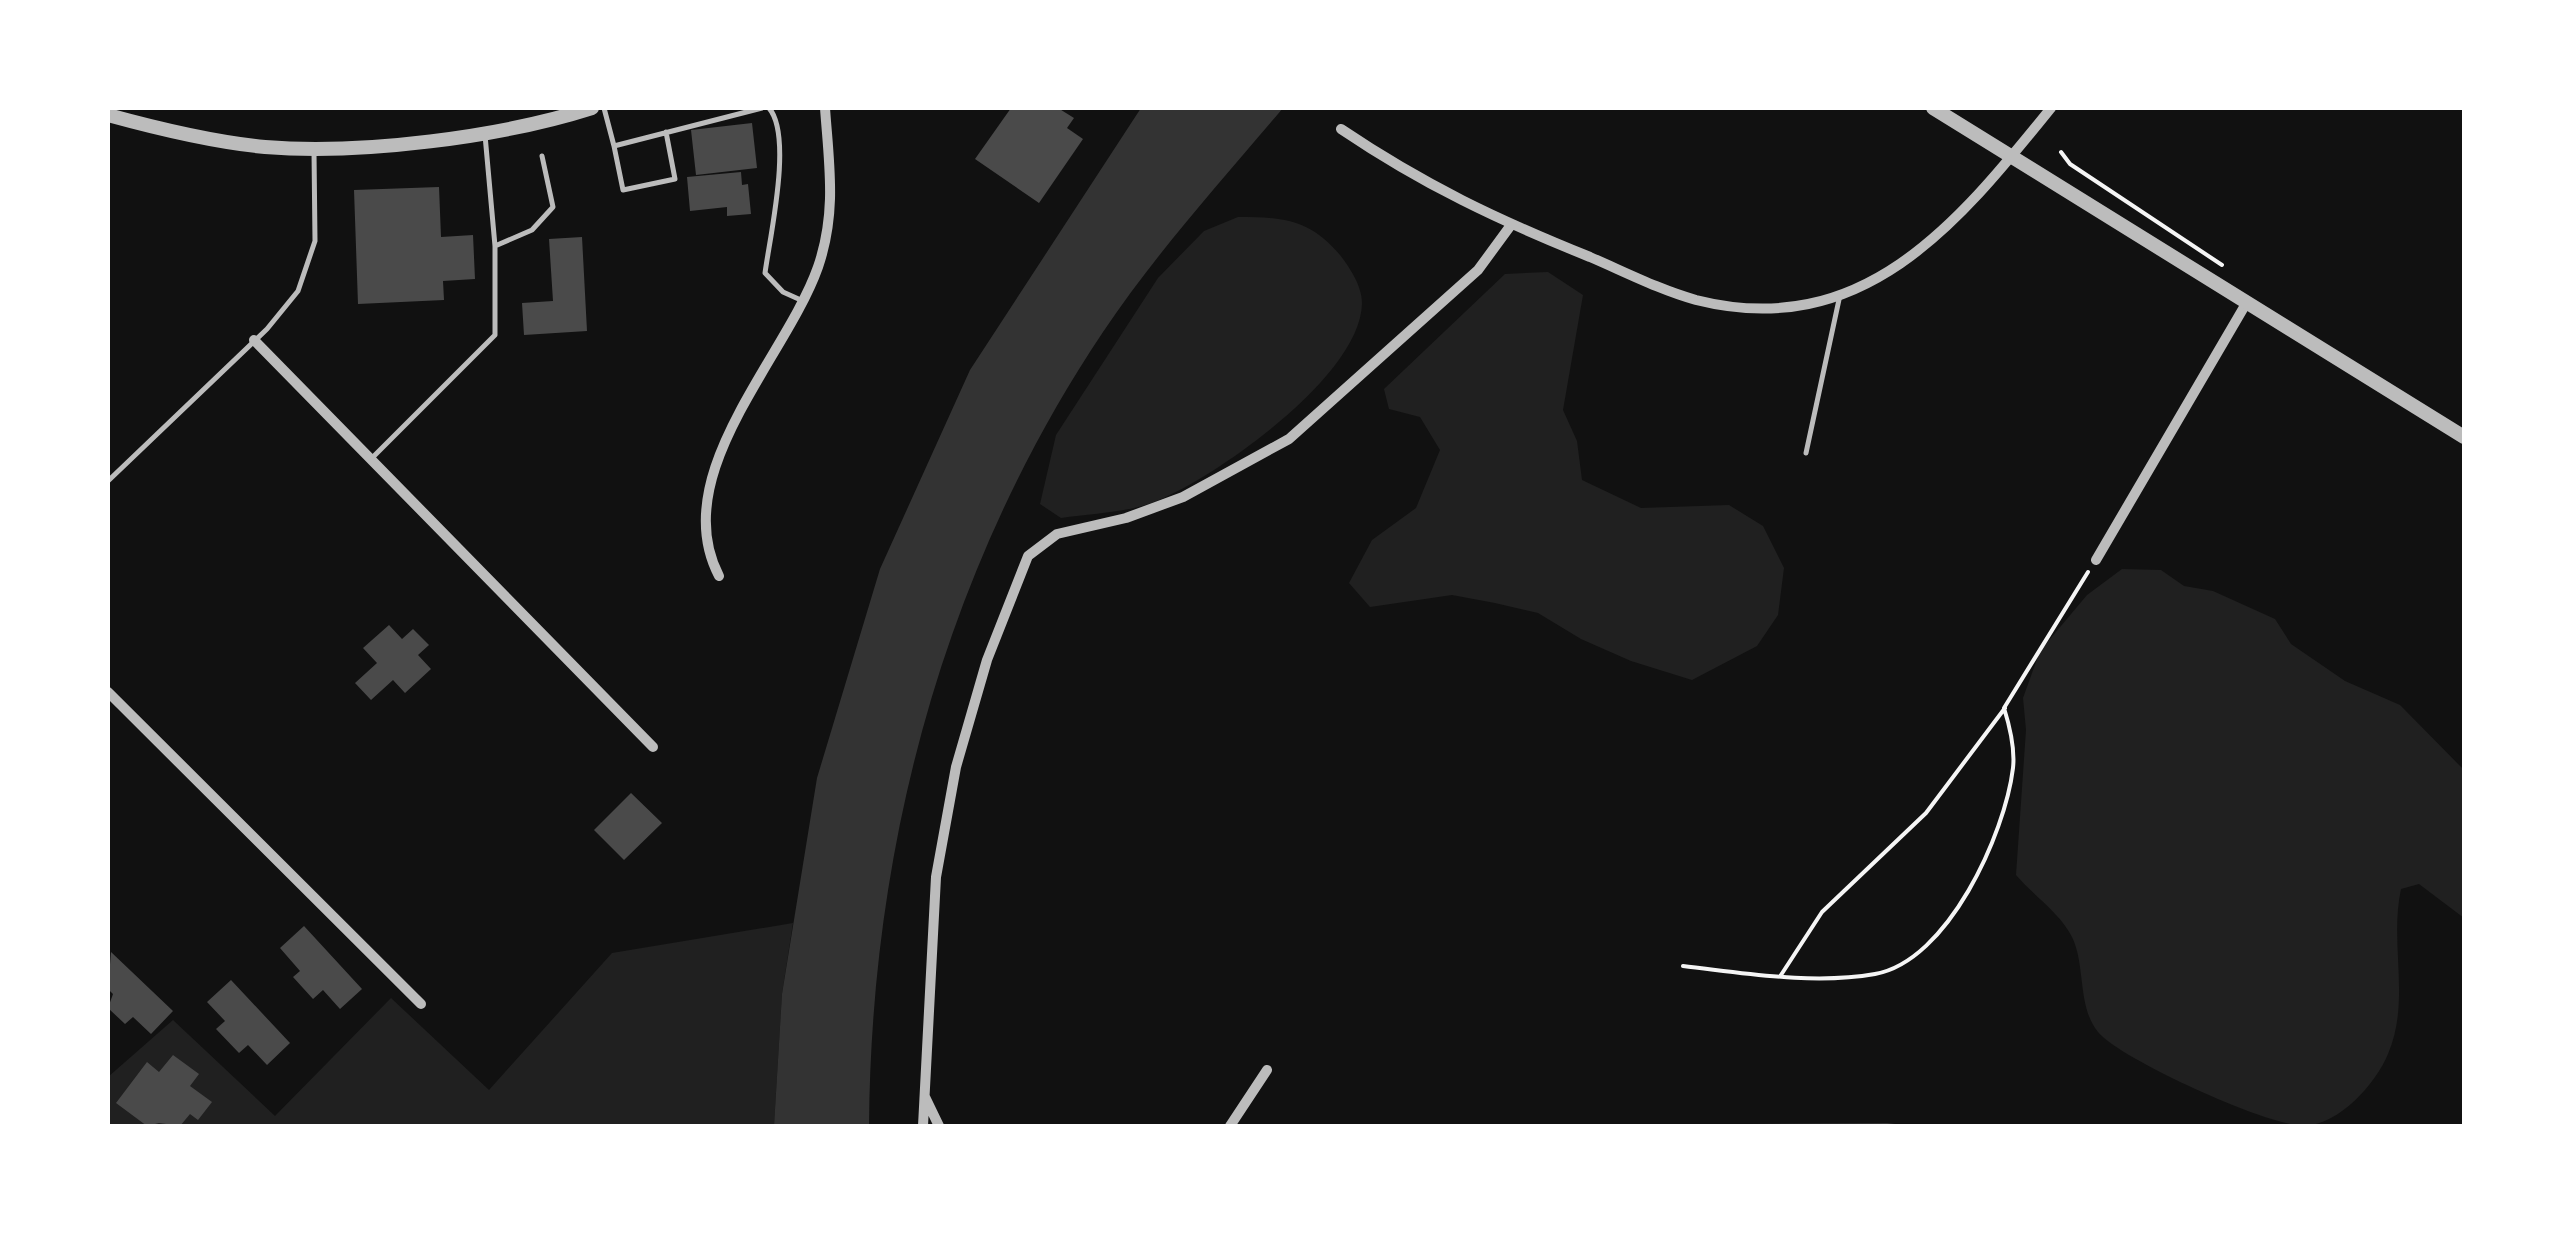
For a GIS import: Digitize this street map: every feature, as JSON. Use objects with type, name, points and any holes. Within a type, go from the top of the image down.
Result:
[{"type":"street","points":[[108,115],[176,133],[265,147],[314,148],[485,132],[592,108]]},
{"type":"street","points":[[720,576],[710,556],[704,524],[722,452],[803,301],[817,269],[831,209],[831,148],[825,108]]},
{"type":"street","points":[[1933,108],[2014,154],[2464,437]]},
{"type":"street","points":[[1342,129],[1411,176],[1511,225],[1695,299],[1768,307],[1840,295],[1868,285],[1918,254],[2014,154],[2052,108]]},
{"type":"street","points":[[923,1126],[936,877],[956,767],[987,660],[1028,556],[1040,542],[1057,534],[1126,518],[1183,497],[1289,439],[1478,270],[1511,225]]},
{"type":"street","points":[[2096,560],[2247,302]]},
{"type":"street","points":[[254,340],[653,747]]},
{"type":"street","points":[[108,692],[421,1004]]},
{"type":"street","points":[[1230,1126],[1267,1070]]},
{"type":"street","points":[[924,1096],[939,1126]]},
{"type":"lane","points":[[604,108],[623,190],[674,179],[666,132]]},
{"type":"lane","points":[[614,146],[765,108],[776,116],[780,154],[766,273],[783,292],[803,301]]},
{"type":"lane","points":[[370,460],[495,335],[495,246],[485,132]]},
{"type":"lane","points":[[108,481],[254,340],[298,291],[310,266],[315,241],[314,148]]},
{"type":"lane","points":[[495,246],[532,230],[553,207],[542,156]]},
{"type":"lane","points":[[1806,452],[1840,295]]},
{"type":"path","points":[[2062,152],[2070,164],[2223,263],[2220,267]]},
{"type":"path","points":[[1781,975],[1822,912],[1926,814],[2005,708],[2034,653],[2096,560]]},
{"type":"path","points":[[1684,966],[1781,975],[1876,974],[1913,958],[1976,880],[1996,838],[2014,764],[2005,708]]},
{"type":"shaded area","points":[[1141,108],[1283,108],[1167,245],[1103,332],[1048,422],[1000,516],[960,613],[927,712],[902,813],[884,916],[873,1021],[869,1126],[774,1126],[782,994],[817,778],[880,569],[970,370]]},
{"type":"shaded area","points":[[1238,217],[1294,222],[1318,234],[1344,260],[1358,284],[1362,303],[1355,331],[1338,360],[1283,419],[1185,487],[1136,508],[1061,518],[1040,504],[1056,435],[1158,278],[1204,231]]},
{"type":"shaded area","points":[[1548,272],[1583,295],[1563,410],[1577,441],[1582,480],[1641,508],[1729,505],[1763,526],[1784,568],[1778,615],[1757,646],[1692,680],[1631,661],[1581,639],[1538,613],[1452,595],[1370,607],[1349,583],[1372,540],[1416,508],[1440,450],[1420,417],[1389,409],[1384,389],[1505,274]]},
{"type":"shaded area","points":[[2122,569],[2161,570],[2184,586],[2213,591],[2275,619],[2291,644],[2345,681],[2400,705],[2464,770],[2464,918],[2419,884],[2401,889],[2397,930],[2398,1013],[2388,1054],[2354,1101],[2318,1124],[2287,1123],[2230,1104],[2164,1074],[2112,1044],[2091,1022],[2072,937],[2016,875],[2026,730],[2023,698],[2040,651],[2087,595]]},
{"type":"shaded area","points":[[793,923],[782,994],[774,1126],[108,1126],[108,1077],[173,1020],[275,1116],[391,998],[489,1090],[612,953]]},
{"type":"shaded area","points":[[1624,1125],[1911,1126],[1617,1126]]},
{"type":"building","points":[[1011,108],[1058,108],[1074,118],[1067,128],[1083,139],[1039,203],[975,159]]},
{"type":"building","points":[[752,123],[757,168],[696,175],[691,130]]},
{"type":"building","points":[[741,172],[742,185],[748,184],[751,214],[727,216],[727,207],[690,211],[687,177]]},
{"type":"building","points":[[439,187],[441,237],[473,235],[475,279],[443,281],[444,300],[358,304],[354,190]]},
{"type":"building","points":[[582,237],[587,331],[524,335],[522,303],[553,301],[549,239]]},
{"type":"building","points":[[389,625],[402,639],[413,629],[429,645],[418,655],[431,669],[405,693],[393,680],[371,700],[355,683],[377,663],[363,648]]},
{"type":"building","points":[[631,793],[662,823],[624,860],[594,830]]},
{"type":"building","points":[[304,926],[362,989],[340,1009],[323,990],[313,999],[293,977],[300,971],[280,948]]},
{"type":"building","points":[[111,952],[173,1011],[151,1034],[133,1017],[125,1024],[108,1008],[113,994],[108,989]]},
{"type":"building","points":[[231,980],[290,1043],[267,1065],[248,1045],[239,1053],[216,1029],[225,1021],[207,1002]]},
{"type":"building","points":[[173,1055],[199,1074],[190,1086],[212,1102],[198,1120],[190,1114],[180,1126],[147,1126],[116,1103],[147,1062],[159,1072]]}]
